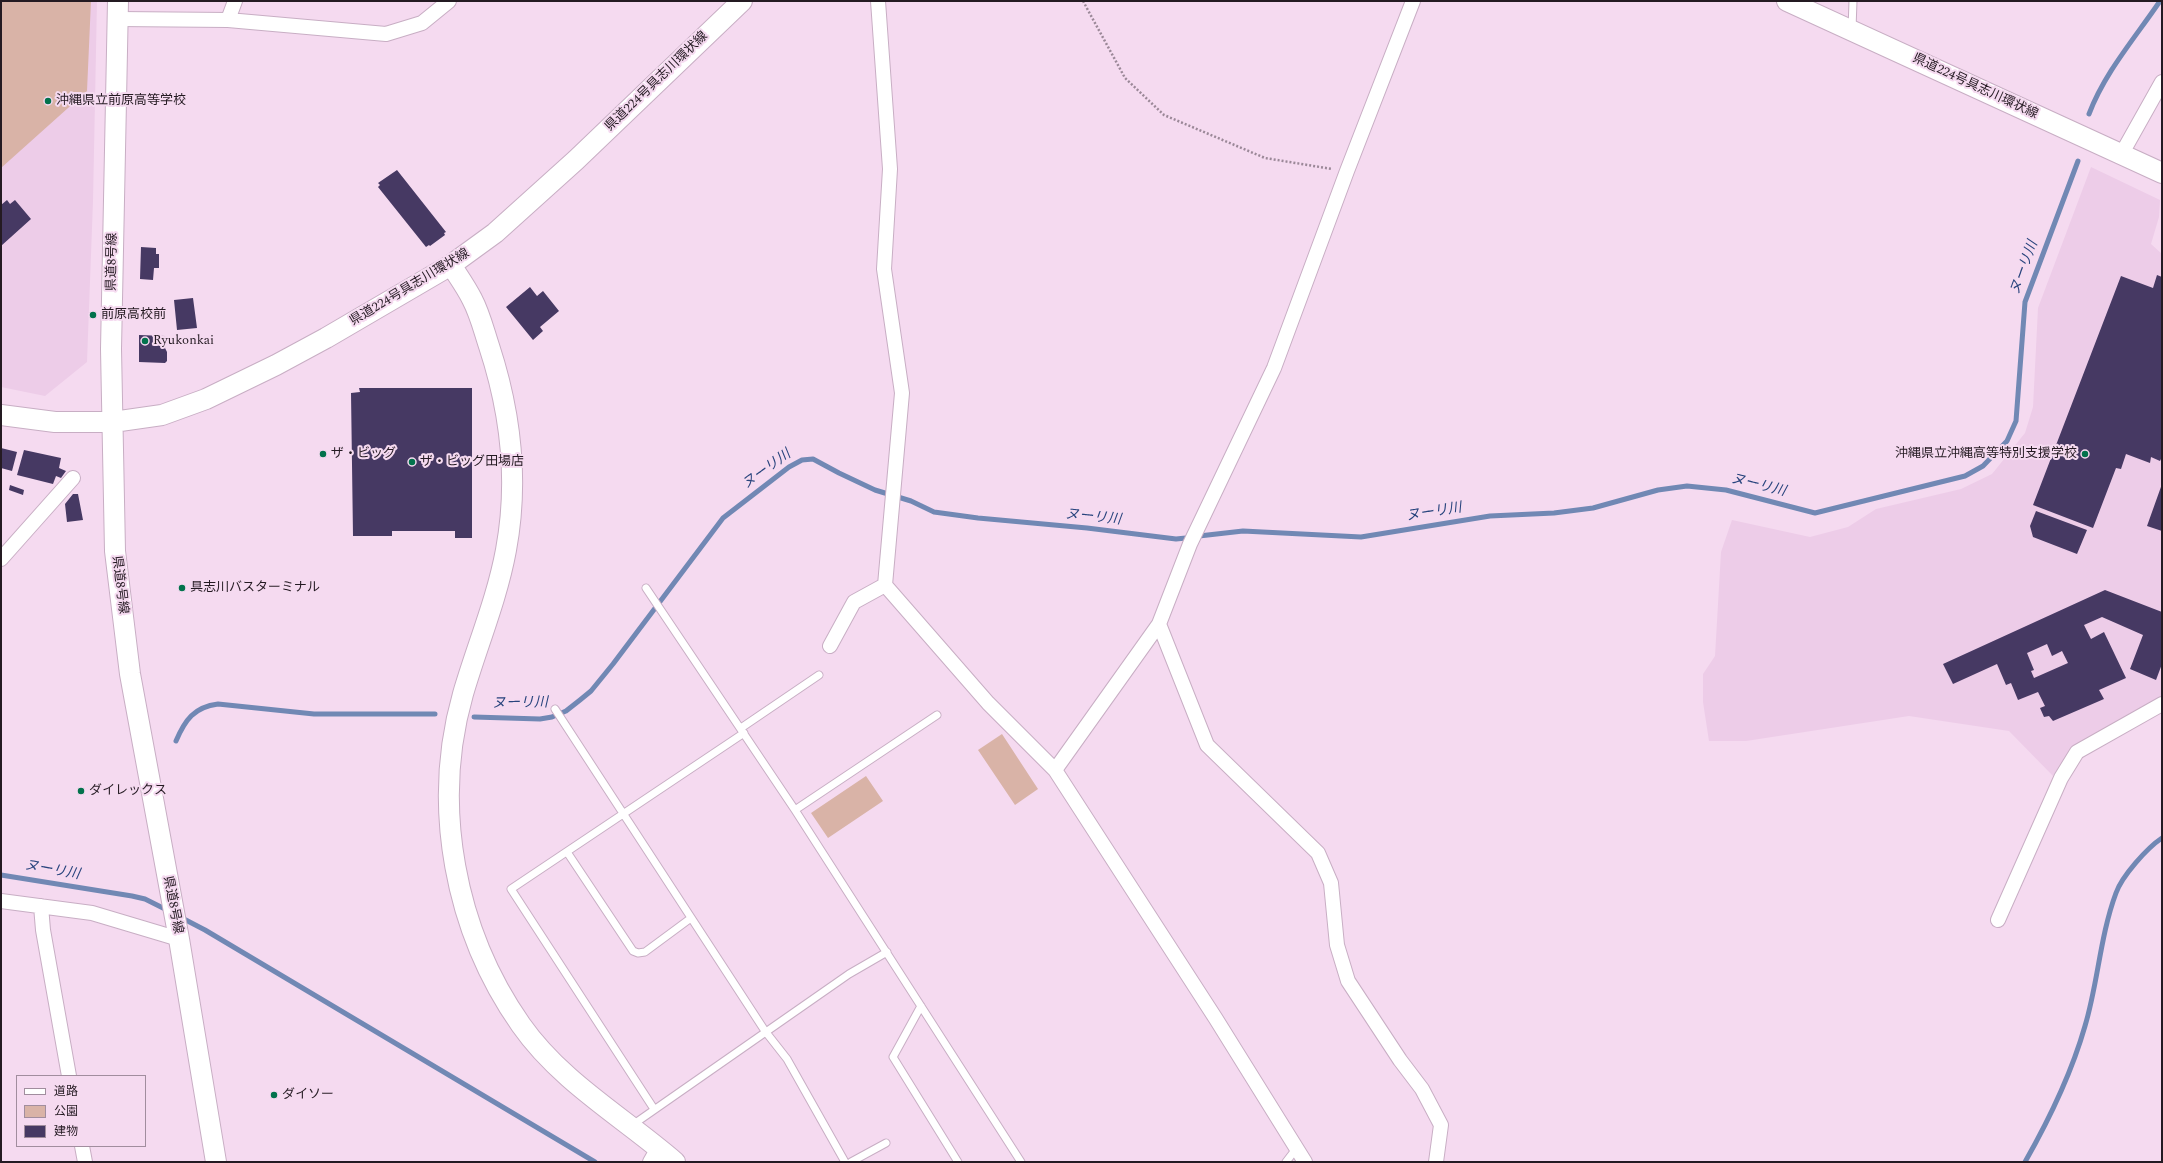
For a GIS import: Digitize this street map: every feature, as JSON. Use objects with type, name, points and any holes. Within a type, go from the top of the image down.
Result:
[{"type":"main road","name":"県道224号具志川環状線","points":[[1,415],[55,422],[113,422],[162,415],[206,399],[276,365],[326,338],[451,265],[495,233],[536,198],[742,1]]},
{"type":"main road","name":"県道224号具志川環状線","points":[[1787,1],[2162,173]]},
{"type":"main road","name":"県道8号線","points":[[118,10],[112,349],[113,502],[116,558],[130,674],[178,936],[216,1162]]},
{"type":"main road","points":[[451,265],[472,299],[495,364],[505,404],[513,464],[513,491],[507,549],[499,586],[463,695],[453,748],[449,798],[455,866],[463,899],[486,962],[503,998],[523,1027],[548,1058],[573,1082],[630,1126],[654,1155],[675,1162]]},
{"type":"street","points":[[228,20],[235,1]]},
{"type":"street","points":[[118,10],[386,34],[422,23],[449,1]]},
{"type":"street","points":[[878,1],[890,168],[884,269],[902,394],[885,585],[988,703],[1055,770],[1216,1019],[1304,1162]]},
{"type":"street","points":[[1055,770],[1159,624],[1190,544],[1274,368],[1347,171],[1413,1]]},
{"type":"street","points":[[2121,155],[2162,82]]},
{"type":"street","points":[[1,559],[73,478]]},
{"type":"street","points":[[830,646],[854,602],[885,585]]},
{"type":"street","points":[[1159,624],[1207,745],[1318,854],[1331,883],[1337,945],[1348,981],[1400,1060],[1422,1088],[1441,1126],[1436,1162]]},
{"type":"street","points":[[1998,920],[2061,778],[2077,752],[2162,704]]},
{"type":"street","points":[[1,901],[92,913],[178,936]]},
{"type":"street","points":[[41,906],[43,930],[69,1075]]},
{"type":"street","points":[[82,1147],[85,1162]]},
{"type":"lane","points":[[1852,31],[1853,1]]},
{"type":"lane","points":[[646,588],[743,730],[1021,1162]]},
{"type":"lane","points":[[654,1109],[511,889],[623,814],[819,675]]},
{"type":"lane","points":[[555,709],[765,1032],[787,1059],[845,1162]]},
{"type":"lane","points":[[795,810],[937,715]]},
{"type":"lane","points":[[567,852],[633,951],[638,953],[645,952],[691,918]]},
{"type":"lane","points":[[630,1126],[848,974],[887,952]]},
{"type":"lane","points":[[921,1006],[893,1058],[958,1162]]},
{"type":"lane","points":[[851,1162],[886,1143]]},
{"type":"lane","points":[[1286,1162],[1296,1149]]},
{"type":"path","points":[[1083,1],[1125,78],[1164,115],[1265,158],[1347,171]]},
{"type":"shaded area","name":"沖縄県立前原高等学校","points":[[1,1],[97,1],[93,201],[87,362],[45,396],[1,387]]},
{"type":"shaded area","name":"沖縄県立沖縄高等特別支援学校","points":[[2091,167],[2160,200],[2159,217],[2151,244],[2162,254],[2162,698],[2082,741],[2053,776],[2009,731],[1909,716],[1746,741],[1709,741],[1703,702],[1703,674],[1715,656],[1721,552],[1732,520],[1810,537],[1848,527],[1876,509],[1961,489],[1992,474],[2025,433],[2033,407],[2038,308]]},
{"type":"green space","points":[[1,1],[91,1],[87,91],[1,168]]},
{"type":"green space","points":[[1002,734],[1038,789],[1015,805],[978,750]]},
{"type":"green space","points":[[866,776],[883,801],[828,838],[811,813]]},
{"type":"building","points":[[397,170],[446,232],[444,233],[445,235],[430,246],[429,245],[426,247],[378,187],[380,185],[378,183]]},
{"type":"building","points":[[7,200],[10,204],[15,200],[31,219],[1,246],[1,205]]},
{"type":"building","points":[[141,247],[156,248],[156,254],[159,254],[159,268],[154,268],[153,280],[140,279]]},
{"type":"building","points":[[2157,275],[2162,277],[2162,457],[2160,461],[2151,457],[2150,463],[2126,454],[2121,469],[2116,468],[2093,528],[2033,505],[2121,276],[2153,288]]},
{"type":"building","points":[[530,287],[537,296],[543,291],[559,311],[540,327],[543,331],[533,340],[506,307]]},
{"type":"building","points":[[193,298],[197,328],[177,330],[174,300]]},
{"type":"building","points":[[139,335],[165,336],[167,338],[165,348],[167,352],[167,361],[165,363],[139,362]]},
{"type":"building","name":"ザ・ビッグ田場店","points":[[359,388],[472,388],[472,538],[455,538],[455,531],[392,531],[392,536],[353,536],[351,393],[360,392]]},
{"type":"building","points":[[1,448],[17,452],[12,471],[1,468]]},
{"type":"building","points":[[24,450],[61,458],[59,468],[66,471],[61,478],[56,476],[53,484],[17,475]]},
{"type":"building","points":[[2162,484],[2162,531],[2147,526]]},
{"type":"building","points":[[10,485],[24,490],[23,495],[9,490]]},
{"type":"building","points":[[73,494],[78,494],[83,520],[67,522],[65,504]]},
{"type":"building","points":[[2036,511],[2087,530],[2077,554],[2033,537],[2030,526]]},
{"type":"building","points":[[2105,590],[2162,612],[2162,664],[2156,680],[2130,669],[2143,635],[2102,617],[2084,625],[2091,639],[2104,632],[2126,678],[2099,690],[2104,699],[2053,721],[2049,716],[2044,717],[2040,708],[2045,706],[2038,692],[2018,700],[2011,683],[2006,685],[1997,664],[1953,684],[1943,664]],"holes":[[[2047,644],[2052,656],[2062,651],[2068,663],[2034,678],[2031,671],[2034,670],[2027,653]]]},
{"type":"waterway","name":"ヌーリ川","points":[[2089,114],[2103,84],[2160,1]]},
{"type":"waterway","name":"ヌーリ川","points":[[1199,536],[1243,531],[1361,537],[1490,516],[1554,513],[1593,508],[1658,490],[1687,486],[1726,490],[1815,513],[1965,476],[1983,466],[2007,441],[2016,421],[2025,302],[2078,161]]},
{"type":"waterway","name":"ヌーリ川","points":[[474,717],[540,719],[552,717],[566,711],[591,691],[613,664],[723,518],[789,467],[802,460],[813,459],[875,490],[911,501],[934,512],[1176,539],[1186,538]]},
{"type":"waterway","name":"ヌーリ川","points":[[176,741],[183,727],[191,716],[203,708],[218,704],[314,714],[435,714]]},
{"type":"waterway","points":[[2025,1162],[2059,1096],[2073,1062],[2085,1026],[2106,926],[2116,893],[2119,886],[2136,863],[2149,848],[2162,838]]},
{"type":"waterway","name":"ヌーリ川","points":[[1,875],[132,896],[145,899],[169,911]]},
{"type":"waterway","points":[[180,917],[205,930],[595,1162]]},
{"type":"place","name":"沖縄県立前原高等学校","points":[[48,101]]},
{"type":"place","name":"前原高校前","points":[[93,315]]},
{"type":"place","name":"Ryukonkai","points":[[145,341]]},
{"type":"place","name":"ザ・ビッグ","points":[[323,454]]},
{"type":"place","name":"沖縄県立沖縄高等特別支援学校","points":[[2085,454]]},
{"type":"place","name":"ザ・ビッグ田場店","points":[[412,462]]},
{"type":"place","name":"具志川バスターミナル","points":[[182,588]]},
{"type":"place","name":"ダイレックス","points":[[81,791]]},
{"type":"place","name":"ダイソー","points":[[274,1095]]}]
